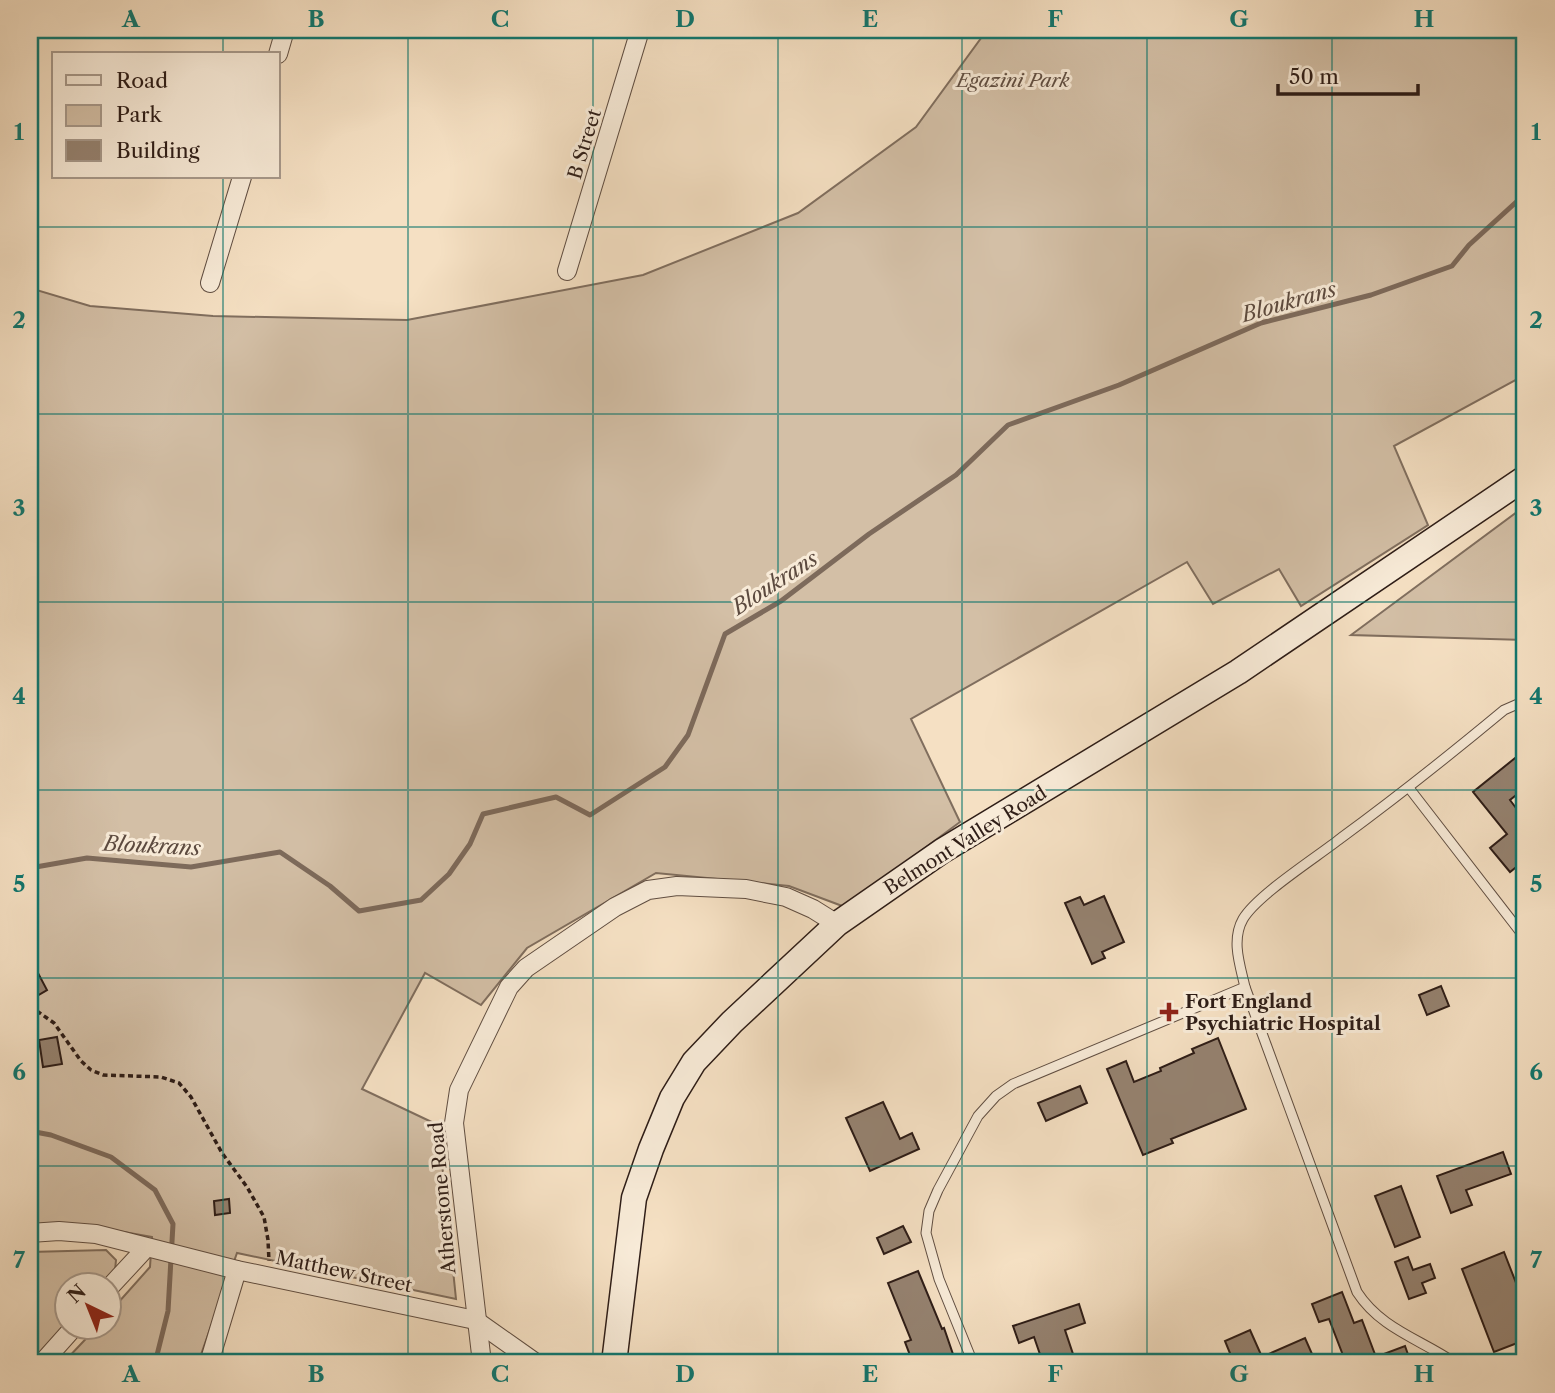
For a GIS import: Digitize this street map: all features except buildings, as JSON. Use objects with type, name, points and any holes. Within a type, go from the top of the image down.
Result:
[{"type":"street","points":[[279,52],[285,30]]},
{"type":"street","name":"B Street","points":[[568,271],[640,30]]},
{"type":"street","points":[[210,284],[242,178]]},
{"type":"street","name":"Belmont Valley Road","points":[[614,1363],[634,1198],[650,1149],[672,1098],[694,1062],[732,1022],[837,924],[942,851],[1238,672],[1525,478]]},
{"type":"street","name":"Atherstone Road","points":[[482,1363],[454,1124],[459,1090],[509,988],[526,968],[615,907],[648,890],[677,886],[746,889],[786,897],[837,924]]},
{"type":"street","name":"Matthew Street","points":[[30,1233],[59,1231],[96,1234],[237,1270],[475,1320],[536,1363]]},
{"type":"street","points":[[122,1279],[160,1251]]},
{"type":"street","points":[[209,1363],[237,1270]]},
{"type":"street","points":[[42,1363],[63,1340]]},
{"type":"lane","points":[[1455,1363],[1381,1321],[1357,1292],[1245,987],[1237,932],[1243,918],[1255,905],[1287,879],[1409,788],[1504,710],[1520,703],[1525,704]]},
{"type":"lane","points":[[1409,788],[1525,938]]},
{"type":"lane","points":[[973,1363],[939,1279],[926,1233],[929,1211],[937,1190],[978,1116],[996,1096],[1013,1084],[1245,987]]},
{"type":"path","points":[[30,1006],[54,1023],[81,1061],[91,1070],[103,1075],[161,1077],[179,1083],[191,1097],[222,1153],[247,1187],[264,1217],[269,1277]]},
{"type":"green space","name":"Egazini Park","points":[[987,30],[1525,30],[1525,375],[1394,446],[1428,525],[1301,606],[1279,569],[1213,604],[1187,562],[911,719],[960,822],[845,907],[789,886],[656,873],[527,948],[481,1005],[425,973],[362,1089],[438,1125],[456,1299],[237,1253],[198,1363],[63,1363],[85,1340],[122,1340],[122,1298],[150,1267],[152,1237],[91,1228],[30,1227],[30,288],[90,306],[213,316],[407,320],[643,275],[798,213],[916,127]]},
{"type":"green space","points":[[1525,506],[1525,640],[1351,635]]},
{"type":"green space","points":[[106,1250],[116,1260],[115,1270],[52,1270],[52,1339],[30,1363],[30,1252]]},
{"type":"waterway","name":"Bloukrans","points":[[30,868],[87,858],[191,867],[280,852],[330,886],[359,911],[421,900],[449,874],[470,844],[483,814],[556,797],[590,815],[665,767],[688,735],[725,634],[781,601],[869,534],[956,475],[1008,425],[1119,385],[1261,323],[1371,295],[1452,266],[1469,245],[1525,194]]},
{"type":"waterway","name":"Bloukrans","points":[[30,1131],[51,1135],[111,1157],[155,1190],[173,1224],[168,1311],[155,1363]]},
{"type":"place","name":"Fort England Psychiatric Hospital","points":[[1169,1012]]}]
